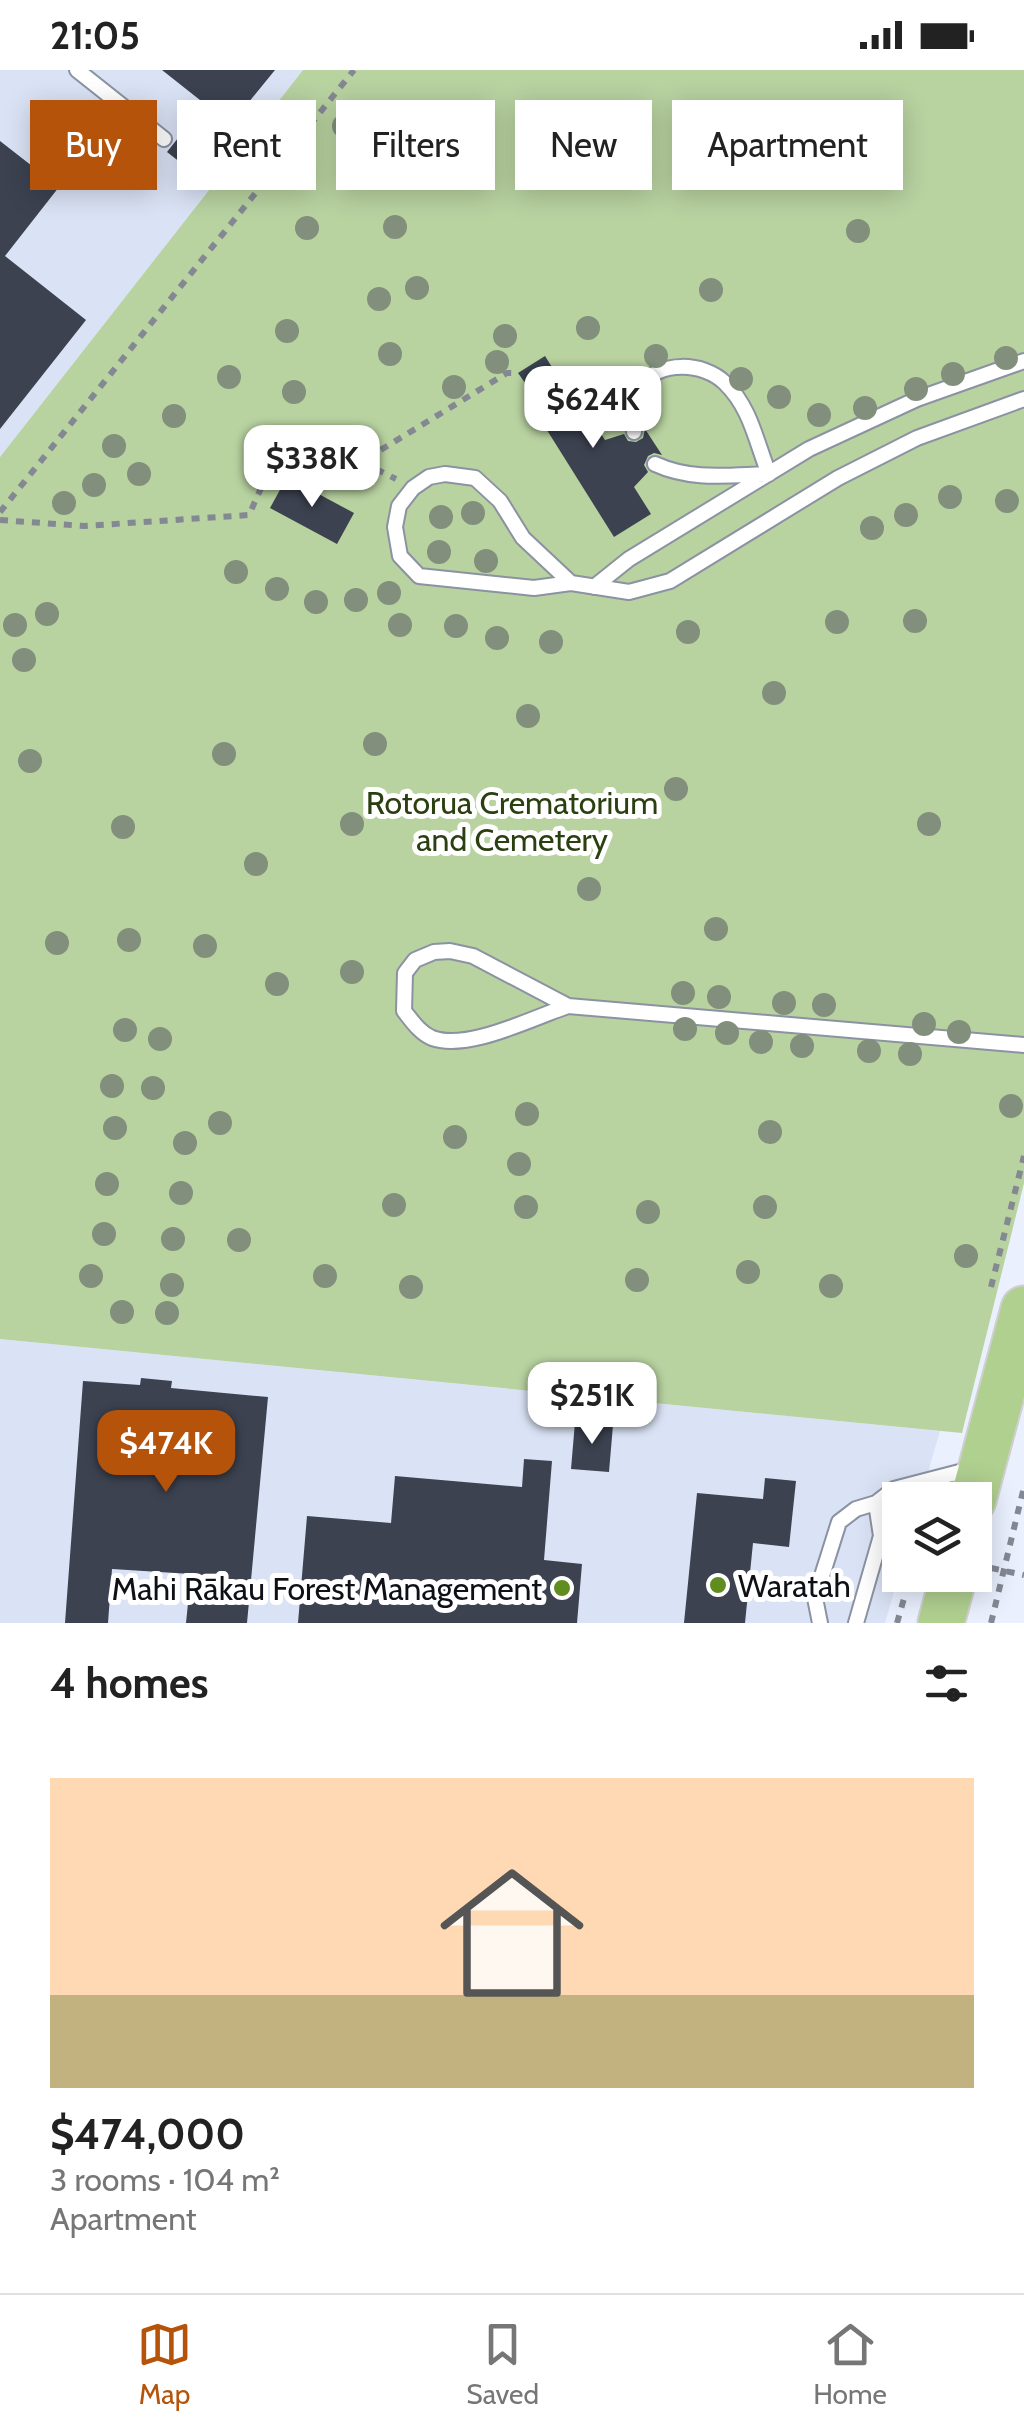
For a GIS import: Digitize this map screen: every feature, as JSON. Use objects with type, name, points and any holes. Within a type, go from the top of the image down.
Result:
[{"type":"highway","points":[[977,1482],[1024,1309]]},
{"type":"highway","points":[[942,1623],[950,1592]]},
{"type":"lane","points":[[78,70],[164,139]]},
{"type":"lane","points":[[594,587],[629,560],[809,449],[917,399],[1024,361]]},
{"type":"lane","points":[[634,432],[633,408],[640,387],[654,374],[672,366],[707,372],[724,380],[751,417],[769,474]]},
{"type":"lane","points":[[571,584],[523,538],[500,502],[475,478],[445,474],[429,477],[413,488],[399,506],[395,527],[400,556],[419,576],[534,588],[571,584],[628,592],[670,581],[838,478],[917,438],[1024,399]]},
{"type":"lane","points":[[655,464],[674,473],[707,476],[769,474]]},
{"type":"lane","points":[[568,1006],[472,1040],[449,1042],[428,1037],[404,1010],[405,973],[415,960],[434,952],[450,951],[473,956],[568,1006],[1024,1045]]},
{"type":"lane","points":[[820,1623],[815,1598],[838,1522],[882,1498]]},
{"type":"lane","points":[[856,1623],[881,1536],[876,1503]]},
{"type":"path","points":[[0,512],[354,70]]},
{"type":"path","points":[[361,462],[507,373],[518,373]]},
{"type":"path","points":[[0,520],[84,526],[249,515],[266,477],[294,457],[361,462],[413,488]]},
{"type":"path","points":[[991,1623],[1024,1487]]},
{"type":"path","points":[[992,1568],[1024,1576]]},
{"type":"shaded area","points":[[0,70],[303,70],[280,100],[177,100],[177,190],[209,190],[0,457]]},
{"type":"shaded area","points":[[0,1339],[940,1431],[925,1482],[882,1482],[882,1592],[894,1592],[885,1623],[0,1623]]},
{"type":"green space","name":"Rotorua Crematorium and Cemetery","points":[[303,70],[1024,70],[1024,1183],[962,1433],[0,1339],[0,457],[209,190],[316,190],[316,100],[280,100]]},
{"type":"building","points":[[162,70],[275,70],[251,100],[200,100]]},
{"type":"building","points":[[177,139],[177,160],[167,152]]},
{"type":"building","points":[[0,141],[30,164],[30,190],[57,190],[5,256],[86,320],[0,429]]},
{"type":"building","points":[[545,356],[572,399],[577,396],[605,440],[624,434],[628,441],[636,442],[643,438],[645,429],[662,455],[648,456],[644,465],[648,472],[634,487],[651,514],[614,537],[540,419],[547,414],[518,373]]},
{"type":"building","points":[[287,477],[354,513],[337,544],[270,508]]},
{"type":"building","points":[[141,1378],[172,1381],[171,1388],[268,1397],[247,1623],[186,1623],[191,1574],[112,1569],[108,1623],[65,1623],[83,1381],[140,1385]]},
{"type":"building","points":[[575,1422],[613,1425],[609,1472],[571,1469]]},
{"type":"building","points":[[524,1459],[552,1461],[544,1560],[582,1564],[577,1623],[298,1623],[307,1516],[391,1523],[395,1476],[522,1487]]},
{"type":"building","name":"Waratah","points":[[765,1478],[796,1481],[789,1547],[753,1543],[745,1623],[684,1623],[697,1493],[763,1499]]},
{"type":"place","name":"Waratah","points":[[718,1585]]},
{"type":"place","name":"Mahi Rākau Forest Management","points":[[562,1588]]}]
